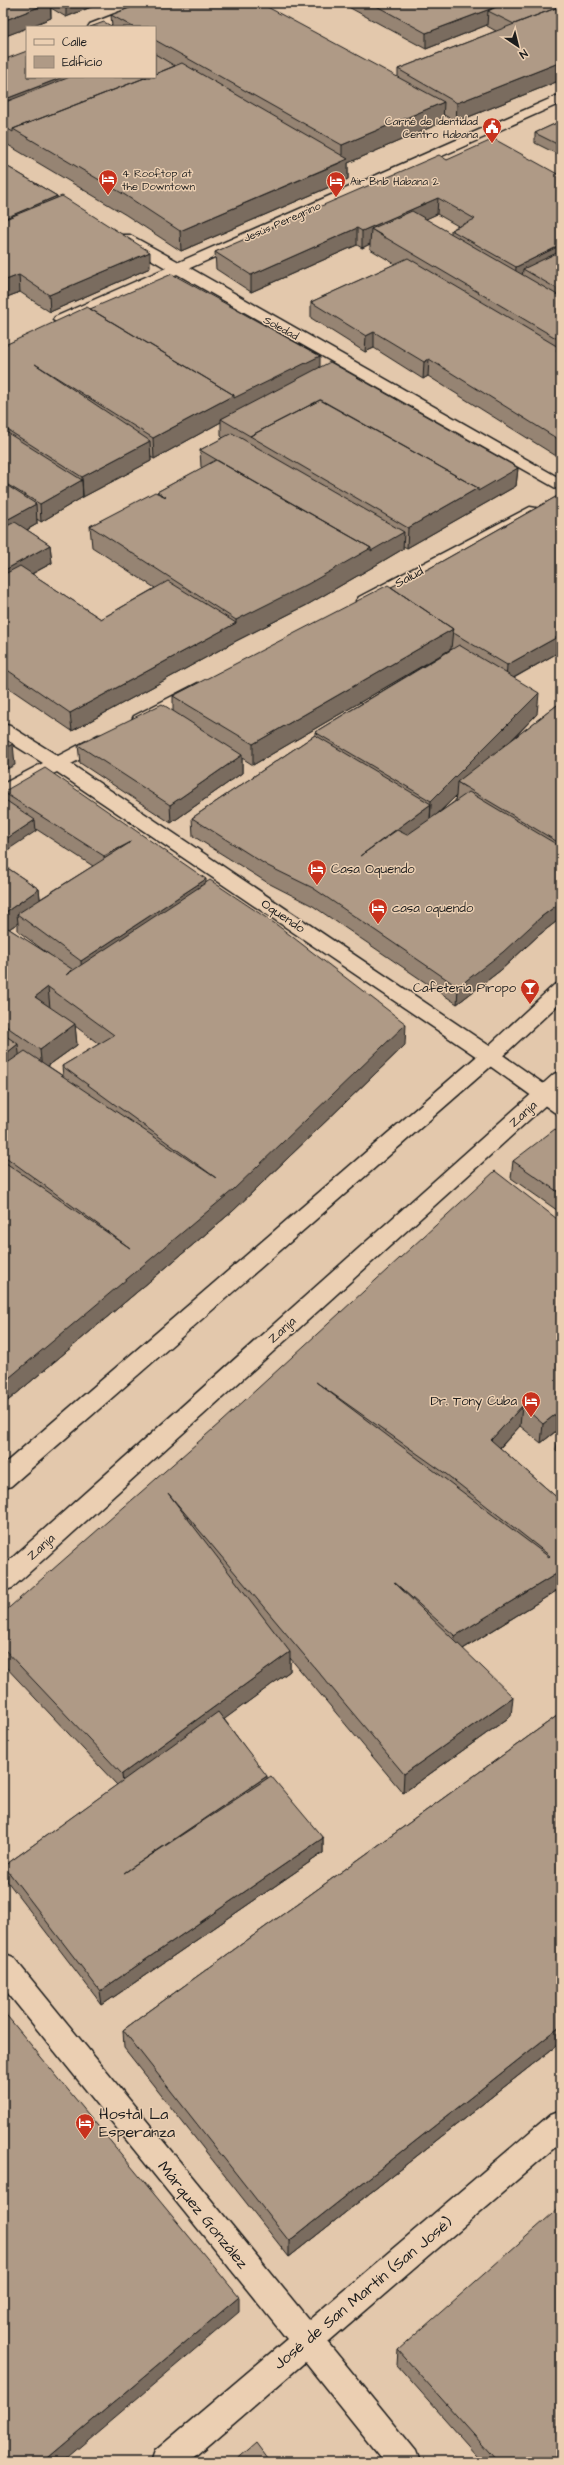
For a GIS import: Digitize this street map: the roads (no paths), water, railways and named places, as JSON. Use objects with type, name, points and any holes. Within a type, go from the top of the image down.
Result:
[{"type":"street","points":[[98,26],[156,3]]},
{"type":"street","name":"Jesús Peregrino","points":[[46,327],[561,98]]},
{"type":"street","points":[[474,137],[487,144]]},
{"type":"street","name":"Soledad","points":[[110,230],[556,496]]},
{"type":"street","name":"Salud","points":[[351,608],[556,496]]},
{"type":"street","points":[[3,792],[212,682]]},
{"type":"street","name":"Oquendo","points":[[3,730],[58,764],[490,1056],[553,1101]]},
{"type":"street","points":[[3,1479],[490,1056],[561,990]]},
{"type":"street","name":"Zanja","points":[[3,1581],[553,1101],[561,1079]]},
{"type":"street","name":"Márquez González","points":[[3,1966],[305,2342],[405,2462]]},
{"type":"street","name":"José de San Martín (San José)","points":[[166,2462],[561,2124]]},
{"type":"place","name":"Carné de Identidad Centro Habana","points":[[492,144]]},
{"type":"place","name":"4 Rooftop at the Downtown","points":[[108,196]]},
{"type":"place","name":"Air Bnb Habana 2","points":[[336,198]]},
{"type":"place","name":"Casa Oquendo","points":[[317,886]]},
{"type":"place","name":"casa oquendo","points":[[378,925]]},
{"type":"place","name":"Cafeteria Piropo","points":[[530,1005]]},
{"type":"place","name":"Dr. Tony Cuba","points":[[531,1418]]},
{"type":"place","name":"Hostal La Esperanza","points":[[85,2140]]}]
